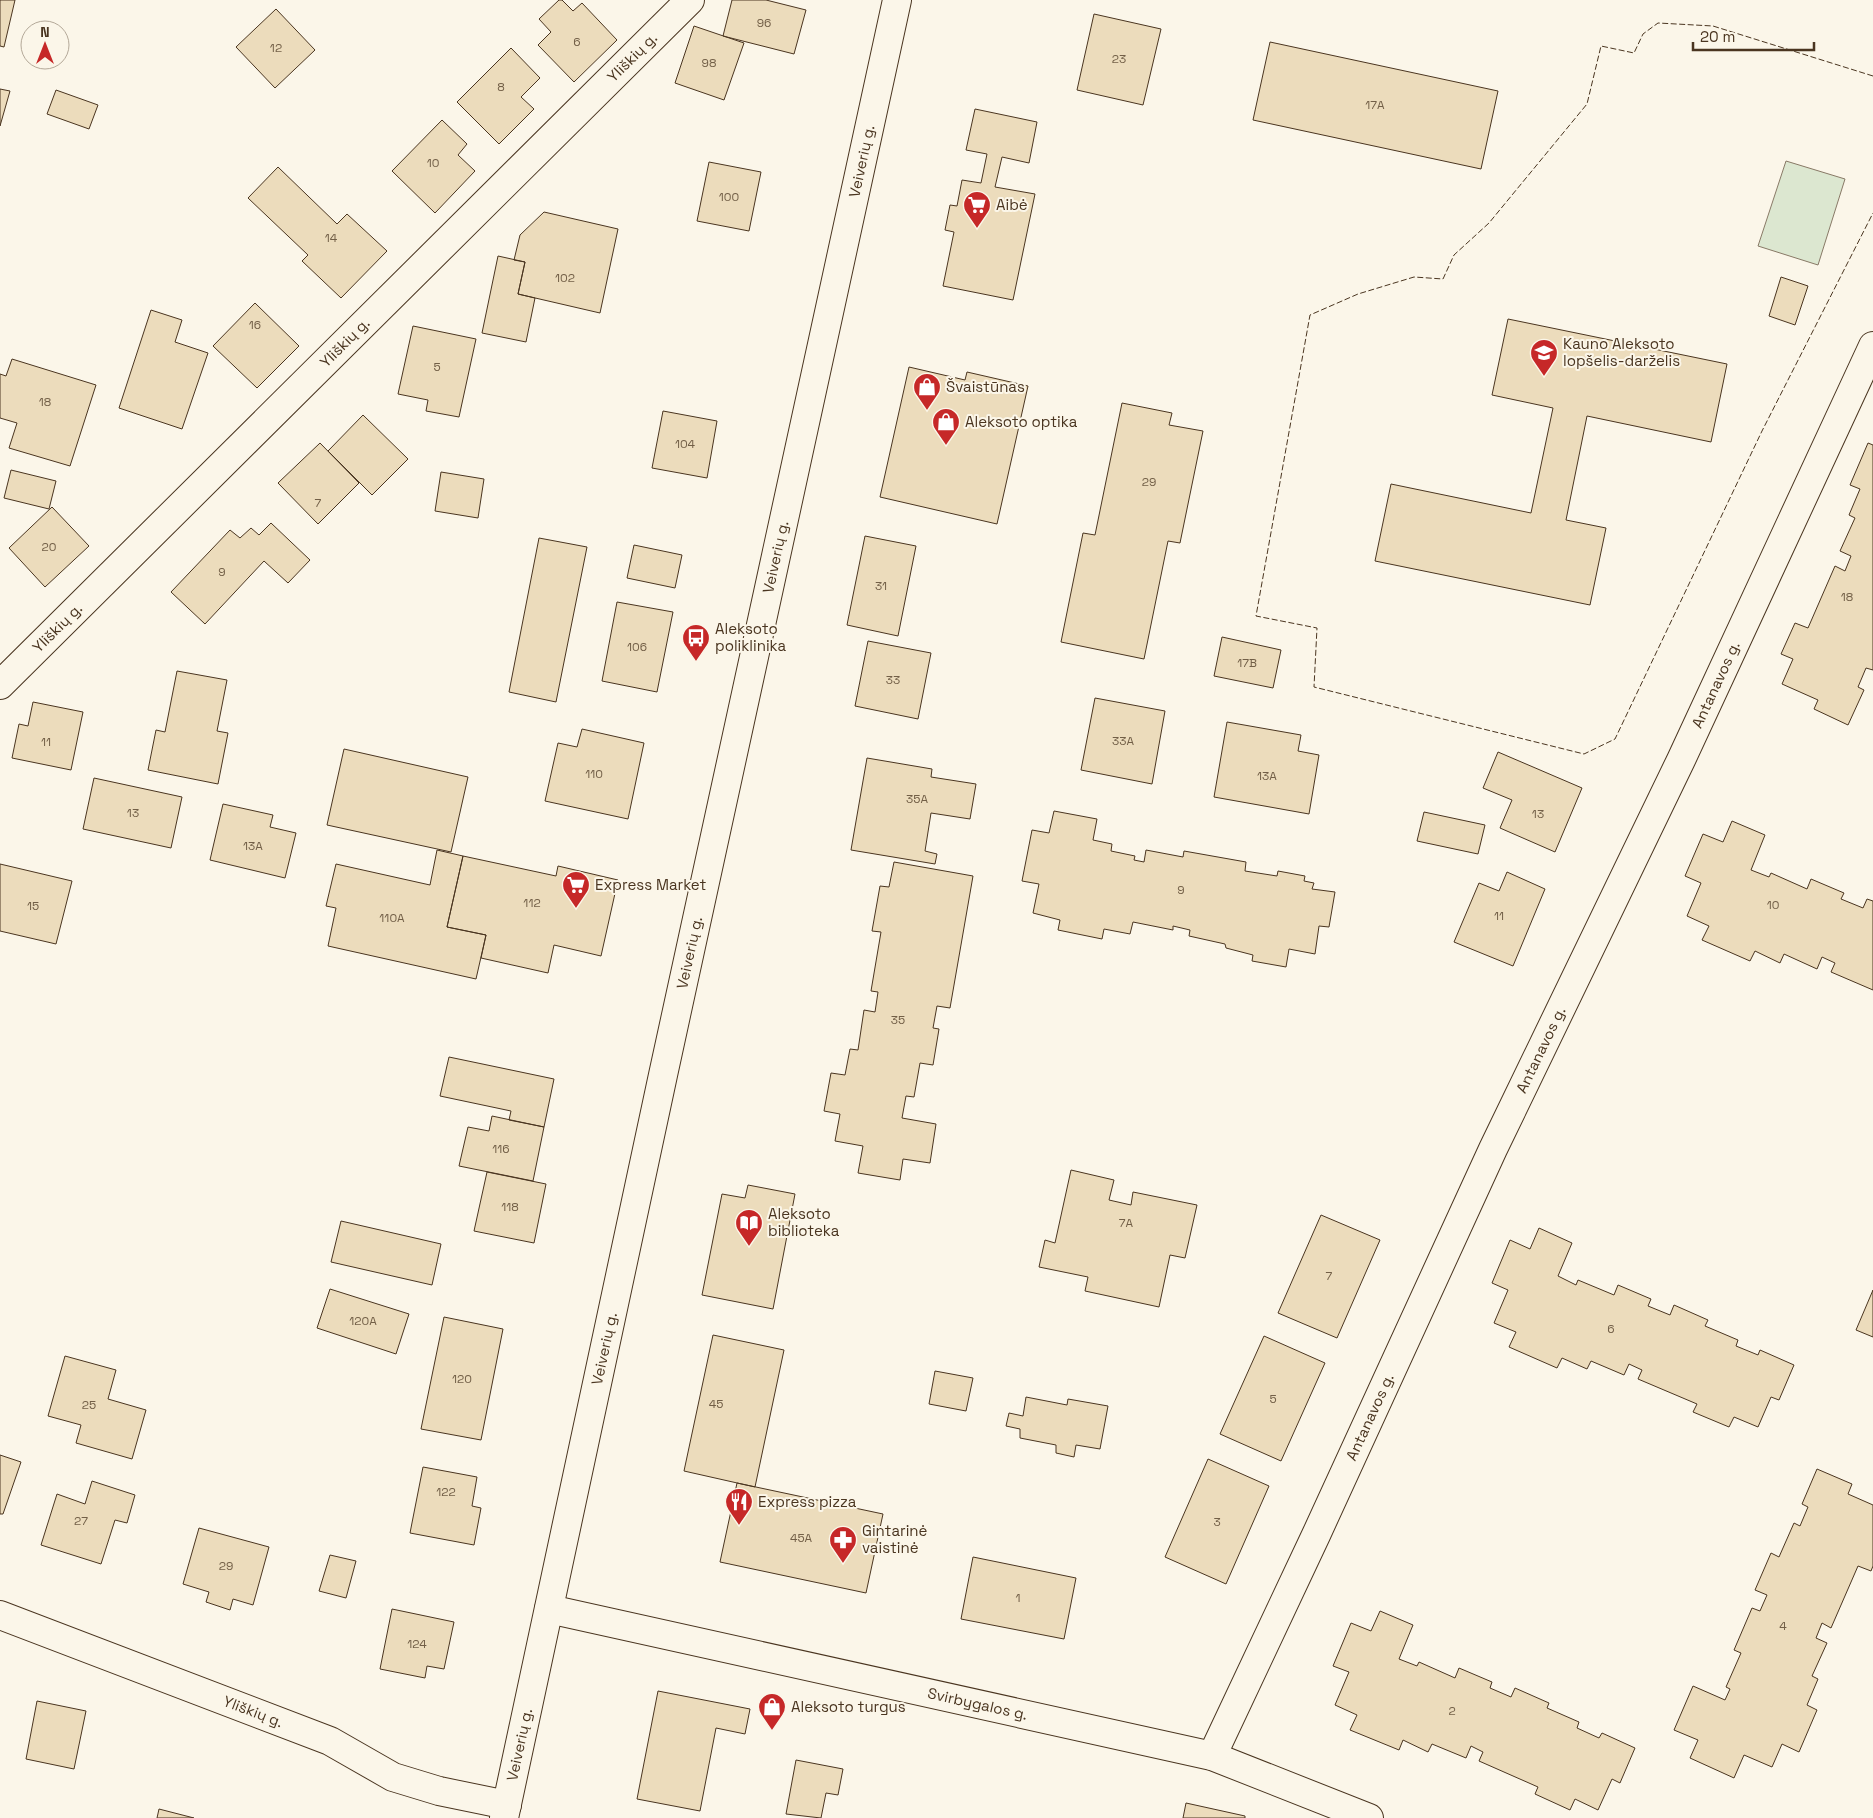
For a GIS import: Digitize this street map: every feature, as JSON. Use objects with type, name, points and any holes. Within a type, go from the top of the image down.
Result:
[{"type":"street","name":"Yliškių g.","points":[[0,685],[690,0]]},
{"type":"street","name":"Veiverių g.","points":[[505,1811],[898,0]]},
{"type":"street","name":"Antanavos g.","points":[[1212,1756],[1316,1535],[1493,1149],[1681,760],[1873,346]]},
{"type":"street","name":"Svirbygalos g.","points":[[549,1609],[1212,1756],[1369,1818]]},
{"type":"street","name":"Yliškių g.","points":[[0,1615],[330,1741],[393,1777],[505,1811]]},
{"type":"green space","points":[[1786,161],[1845,179],[1818,265],[1758,246]]},
{"type":"building","points":[[0,0],[15,0],[4,47],[0,46]]},
{"type":"building","points":[[559,0],[562,0],[573,11],[582,3],[617,40],[574,82],[538,45],[551,32],[539,19]]},
{"type":"building","points":[[732,0],[766,0],[806,10],[794,54],[723,36]]},
{"type":"building","points":[[276,9],[315,50],[275,88],[236,47]]},
{"type":"building","points":[[1094,14],[1161,29],[1143,105],[1077,90]]},
{"type":"building","points":[[694,26],[744,43],[724,100],[675,83]]},
{"type":"building","points":[[1270,42],[1498,91],[1481,169],[1253,120]]},
{"type":"building","points":[[511,48],[540,78],[521,97],[534,109],[499,144],[457,102]]},
{"type":"building","points":[[0,89],[10,91],[0,126]]},
{"type":"building","points":[[56,90],[98,105],[89,129],[47,114]]},
{"type":"building","points":[[975,109],[1037,122],[1029,163],[1002,157],[995,187],[1035,194],[1013,300],[943,286],[954,232],[945,230],[950,205],[957,206],[962,180],[981,183],[987,154],[966,150]]},
{"type":"building","points":[[442,120],[467,144],[458,155],[475,171],[435,213],[392,171]]},
{"type":"building","points":[[709,162],[761,172],[749,231],[697,221]]},
{"type":"building","points":[[278,167],[337,224],[347,214],[387,251],[341,298],[302,261],[308,255],[248,198]]},
{"type":"building","points":[[544,212],[618,229],[600,313],[518,294],[525,262],[514,260],[520,235]]},
{"type":"building","points":[[498,256],[525,262],[518,294],[535,298],[526,342],[482,333]]},
{"type":"building","points":[[1781,277],[1808,286],[1795,325],[1769,316]]},
{"type":"building","points":[[255,303],[299,346],[257,388],[213,346]]},
{"type":"building","points":[[151,310],[182,320],[175,342],[208,353],[182,429],[119,408]]},
{"type":"building","points":[[1508,319],[1727,364],[1711,442],[1587,416],[1566,520],[1606,528],[1590,605],[1375,561],[1391,484],[1531,513],[1553,408],[1492,395]]},
{"type":"building","points":[[413,326],[476,339],[459,417],[426,411],[428,400],[398,394]]},
{"type":"building","points":[[12,359],[96,385],[70,466],[9,448],[17,423],[0,418],[0,374],[6,376]]},
{"type":"building","points":[[909,367],[965,380],[967,372],[1028,386],[997,524],[880,497]]},
{"type":"building","points":[[1122,403],[1172,413],[1169,425],[1203,431],[1180,543],[1168,541],[1144,659],[1061,642],[1083,533],[1095,535]]},
{"type":"building","points":[[663,411],[717,421],[707,478],[652,468]]},
{"type":"building","points":[[363,415],[408,459],[372,495],[328,451]]},
{"type":"building","points":[[320,443],[359,483],[318,524],[278,483]]},
{"type":"building","points":[[1868,443],[1873,445],[1873,670],[1866,668],[1858,687],[1864,690],[1848,725],[1814,709],[1818,700],[1782,684],[1793,659],[1781,654],[1795,623],[1808,628],[1835,566],[1845,571],[1851,556],[1840,551],[1855,518],[1849,515],[1860,489],[1850,485]]},
{"type":"building","points":[[11,470],[56,481],[49,509],[4,498]]},
{"type":"building","points":[[441,472],[484,479],[478,518],[435,511]]},
{"type":"building","points":[[52,507],[89,546],[45,587],[9,548]]},
{"type":"building","points":[[271,523],[310,560],[288,583],[264,561],[205,624],[171,592],[230,530],[240,538],[251,528],[259,535]]},
{"type":"building","points":[[865,536],[916,546],[898,636],[847,625]]},
{"type":"building","points":[[539,538],[587,547],[556,702],[509,692]]},
{"type":"building","points":[[634,545],[682,555],[675,588],[627,578]]},
{"type":"building","points":[[617,602],[673,612],[657,692],[602,681]]},
{"type":"building","points":[[1222,637],[1281,650],[1273,688],[1214,676]]},
{"type":"building","points":[[868,641],[931,653],[918,719],[855,706]]},
{"type":"building","points":[[177,671],[227,680],[217,731],[228,733],[218,784],[148,770],[156,730],[165,732]]},
{"type":"building","points":[[1095,698],[1165,711],[1152,784],[1081,770]]},
{"type":"building","points":[[33,702],[83,712],[71,770],[12,758],[19,724],[28,726]]},
{"type":"building","points":[[1227,722],[1301,735],[1298,751],[1319,755],[1309,814],[1214,797]]},
{"type":"building","points":[[582,729],[644,743],[628,819],[545,801],[558,743],[577,747]]},
{"type":"building","points":[[344,749],[468,777],[451,852],[327,825]]},
{"type":"building","points":[[1498,752],[1582,788],[1555,852],[1500,828],[1512,800],[1483,788]]},
{"type":"building","points":[[867,758],[932,769],[931,777],[976,784],[970,819],[931,813],[925,851],[937,854],[935,864],[851,850]]},
{"type":"building","points":[[94,778],[182,797],[171,848],[83,829]]},
{"type":"building","points":[[223,804],[273,815],[270,827],[296,833],[285,878],[210,860]]},
{"type":"building","points":[[1054,811],[1097,819],[1093,840],[1112,844],[1111,851],[1135,856],[1134,860],[1144,862],[1146,850],[1183,857],[1184,851],[1246,862],[1245,871],[1277,876],[1278,871],[1305,876],[1304,881],[1314,883],[1312,889],[1335,892],[1329,927],[1319,926],[1315,954],[1289,949],[1286,967],[1252,961],[1253,955],[1226,948],[1225,944],[1189,936],[1190,930],[1173,926],[1173,930],[1133,922],[1130,934],[1104,929],[1102,939],[1058,930],[1060,920],[1033,913],[1039,884],[1022,881],[1032,830],[1049,833]]},
{"type":"building","points":[[1424,812],[1485,825],[1478,854],[1417,841]]},
{"type":"building","points":[[1732,821],[1765,835],[1751,870],[1769,877],[1771,873],[1807,889],[1811,879],[1844,893],[1841,899],[1863,908],[1867,899],[1873,901],[1873,990],[1831,972],[1835,963],[1822,957],[1817,969],[1784,954],[1780,963],[1755,951],[1750,961],[1702,940],[1709,926],[1687,916],[1701,883],[1685,876],[1703,834],[1723,842]]},
{"type":"building","points":[[437,850],[463,856],[447,927],[486,935],[476,979],[328,946],[336,908],[326,906],[336,864],[430,885]]},
{"type":"building","points":[[463,856],[556,876],[558,866],[618,880],[601,956],[554,945],[548,973],[481,958],[486,935],[447,927]]},
{"type":"building","points":[[894,862],[973,876],[950,1008],[937,1006],[933,1028],[939,1029],[933,1065],[920,1063],[914,1097],[906,1096],[902,1118],[936,1124],[930,1163],[903,1159],[900,1180],[858,1173],[863,1146],[835,1141],[840,1114],[824,1111],[831,1073],[845,1075],[850,1049],[858,1050],[864,1010],[875,1012],[878,992],[871,991],[881,932],[872,931],[880,886],[889,887]]},
{"type":"building","points":[[0,864],[72,881],[56,944],[0,931]]},
{"type":"building","points":[[1507,872],[1545,889],[1513,966],[1454,942],[1479,883],[1499,891]]},
{"type":"building","points":[[449,1057],[554,1079],[544,1127],[509,1120],[511,1111],[440,1096]]},
{"type":"building","points":[[492,1116],[544,1127],[533,1181],[459,1166],[468,1127],[489,1131]]},
{"type":"building","points":[[1071,1170],[1114,1180],[1109,1200],[1131,1205],[1133,1192],[1197,1205],[1185,1258],[1170,1255],[1159,1307],[1085,1291],[1088,1277],[1039,1267],[1045,1240],[1055,1243]]},
{"type":"building","points":[[487,1172],[546,1184],[534,1243],[474,1231]]},
{"type":"building","name":"Aleksoto biblioteka","points":[[748,1185],[795,1194],[773,1309],[702,1295],[722,1194],[745,1198]]},
{"type":"building","points":[[1321,1215],[1380,1240],[1337,1338],[1278,1313]]},
{"type":"building","points":[[341,1221],[441,1244],[432,1285],[331,1262]]},
{"type":"building","points":[[1539,1228],[1572,1243],[1558,1276],[1576,1285],[1578,1280],[1614,1295],[1618,1285],[1651,1299],[1648,1306],[1670,1315],[1674,1305],[1708,1320],[1705,1326],[1738,1340],[1736,1346],[1758,1355],[1760,1350],[1794,1365],[1779,1400],[1771,1397],[1758,1427],[1734,1417],[1729,1427],[1693,1412],[1697,1404],[1638,1379],[1642,1370],[1629,1364],[1624,1375],[1591,1361],[1587,1369],[1562,1358],[1557,1368],[1509,1347],[1516,1332],[1494,1323],[1508,1290],[1492,1283],[1510,1240],[1530,1249]]},
{"type":"building","points":[[330,1289],[409,1314],[396,1354],[317,1328]]},
{"type":"building","points":[[1873,1290],[1873,1337],[1856,1330]]},
{"type":"building","points":[[444,1317],[503,1329],[481,1440],[421,1429]]},
{"type":"building","points":[[713,1335],[784,1350],[755,1487],[684,1471]]},
{"type":"building","points":[[1264,1336],[1325,1363],[1281,1461],[1220,1434]]},
{"type":"building","points":[[65,1356],[116,1370],[108,1399],[146,1410],[132,1459],[76,1443],[81,1425],[48,1416]]},
{"type":"building","points":[[935,1371],[973,1378],[966,1411],[929,1404]]},
{"type":"building","points":[[1026,1397],[1067,1405],[1068,1399],[1108,1406],[1100,1449],[1076,1445],[1074,1457],[1056,1453],[1056,1445],[1020,1438],[1020,1429],[1006,1426],[1009,1413],[1023,1416]]},
{"type":"building","points":[[0,1455],[21,1462],[3,1514],[0,1514]]},
{"type":"building","points":[[1208,1459],[1269,1486],[1226,1584],[1165,1557]]},
{"type":"building","points":[[423,1467],[477,1477],[472,1506],[481,1508],[474,1545],[410,1533]]},
{"type":"building","points":[[1817,1469],[1852,1484],[1848,1494],[1873,1505],[1873,1566],[1871,1571],[1858,1566],[1831,1628],[1822,1623],[1816,1638],[1827,1643],[1812,1676],[1818,1679],[1807,1705],[1817,1710],[1799,1752],[1782,1744],[1772,1767],[1744,1755],[1734,1778],[1690,1758],[1698,1740],[1674,1730],[1693,1686],[1725,1700],[1730,1689],[1726,1687],[1741,1653],[1734,1650],[1752,1608],[1760,1611],[1767,1595],[1755,1590],[1771,1553],[1779,1557],[1794,1523],[1800,1526],[1808,1507],[1802,1504]]},
{"type":"building","points":[[92,1481],[135,1495],[127,1523],[115,1520],[101,1564],[41,1545],[57,1494],[85,1504]]},
{"type":"building","points":[[737,1483],[883,1514],[866,1593],[720,1562]]},
{"type":"building","points":[[199,1528],[269,1547],[253,1605],[233,1599],[230,1610],[206,1602],[209,1592],[183,1584]]},
{"type":"building","points":[[330,1555],[356,1561],[346,1598],[319,1591]]},
{"type":"building","points":[[973,1557],[1076,1578],[1064,1639],[961,1619]]},
{"type":"building","points":[[392,1609],[454,1622],[444,1669],[427,1666],[425,1678],[380,1669]]},
{"type":"building","points":[[1380,1611],[1413,1625],[1399,1659],[1417,1666],[1419,1662],[1455,1678],[1459,1668],[1492,1682],[1490,1688],[1511,1697],[1515,1688],[1549,1703],[1547,1708],[1579,1722],[1577,1728],[1599,1738],[1602,1733],[1635,1748],[1620,1783],[1612,1779],[1598,1810],[1575,1799],[1570,1810],[1535,1794],[1538,1787],[1479,1761],[1483,1752],[1471,1746],[1466,1758],[1432,1744],[1428,1752],[1403,1740],[1399,1750],[1350,1730],[1357,1715],[1335,1705],[1349,1672],[1333,1666],[1351,1623],[1371,1631]]},
{"type":"building","points":[[658,1691],[750,1709],[745,1734],[716,1728],[700,1811],[637,1799]]},
{"type":"building","points":[[37,1701],[86,1711],[74,1769],[26,1759]]},
{"type":"building","points":[[796,1760],[843,1769],[838,1795],[826,1793],[821,1818],[786,1814]]},
{"type":"building","points":[[1186,1803],[1245,1816],[1245,1818],[1183,1818]]},
{"type":"building","points":[[159,1809],[194,1818],[157,1818]]},
{"type":"fence","points":[[1873,76],[1713,26],[1658,23],[1643,34],[1634,53],[1601,46],[1587,104],[1489,223],[1454,255],[1443,279],[1414,277],[1358,294],[1310,315],[1256,616],[1317,628],[1314,687],[1584,754],[1615,739],[1762,431],[1873,213]]},
{"type":"place","name":"Aibė","points":[[977,229]]},
{"type":"place","name":"Kauno Aleksoto lopšelis-darželis","points":[[1544,377]]},
{"type":"place","name":"Švaistūnas","points":[[927,411]]},
{"type":"place","name":"Aleksoto optika","points":[[946,446]]},
{"type":"place","name":"Aleksoto poliklinika","points":[[696,662]]},
{"type":"place","name":"Express Market","points":[[576,909]]},
{"type":"place","name":"Aleksoto biblioteka","points":[[749,1247]]},
{"type":"place","name":"Express pizza","points":[[739,1526]]},
{"type":"place","name":"Gintarinė vaistinė","points":[[843,1564]]},
{"type":"place","name":"Aleksoto turgus","points":[[772,1731]]}]
